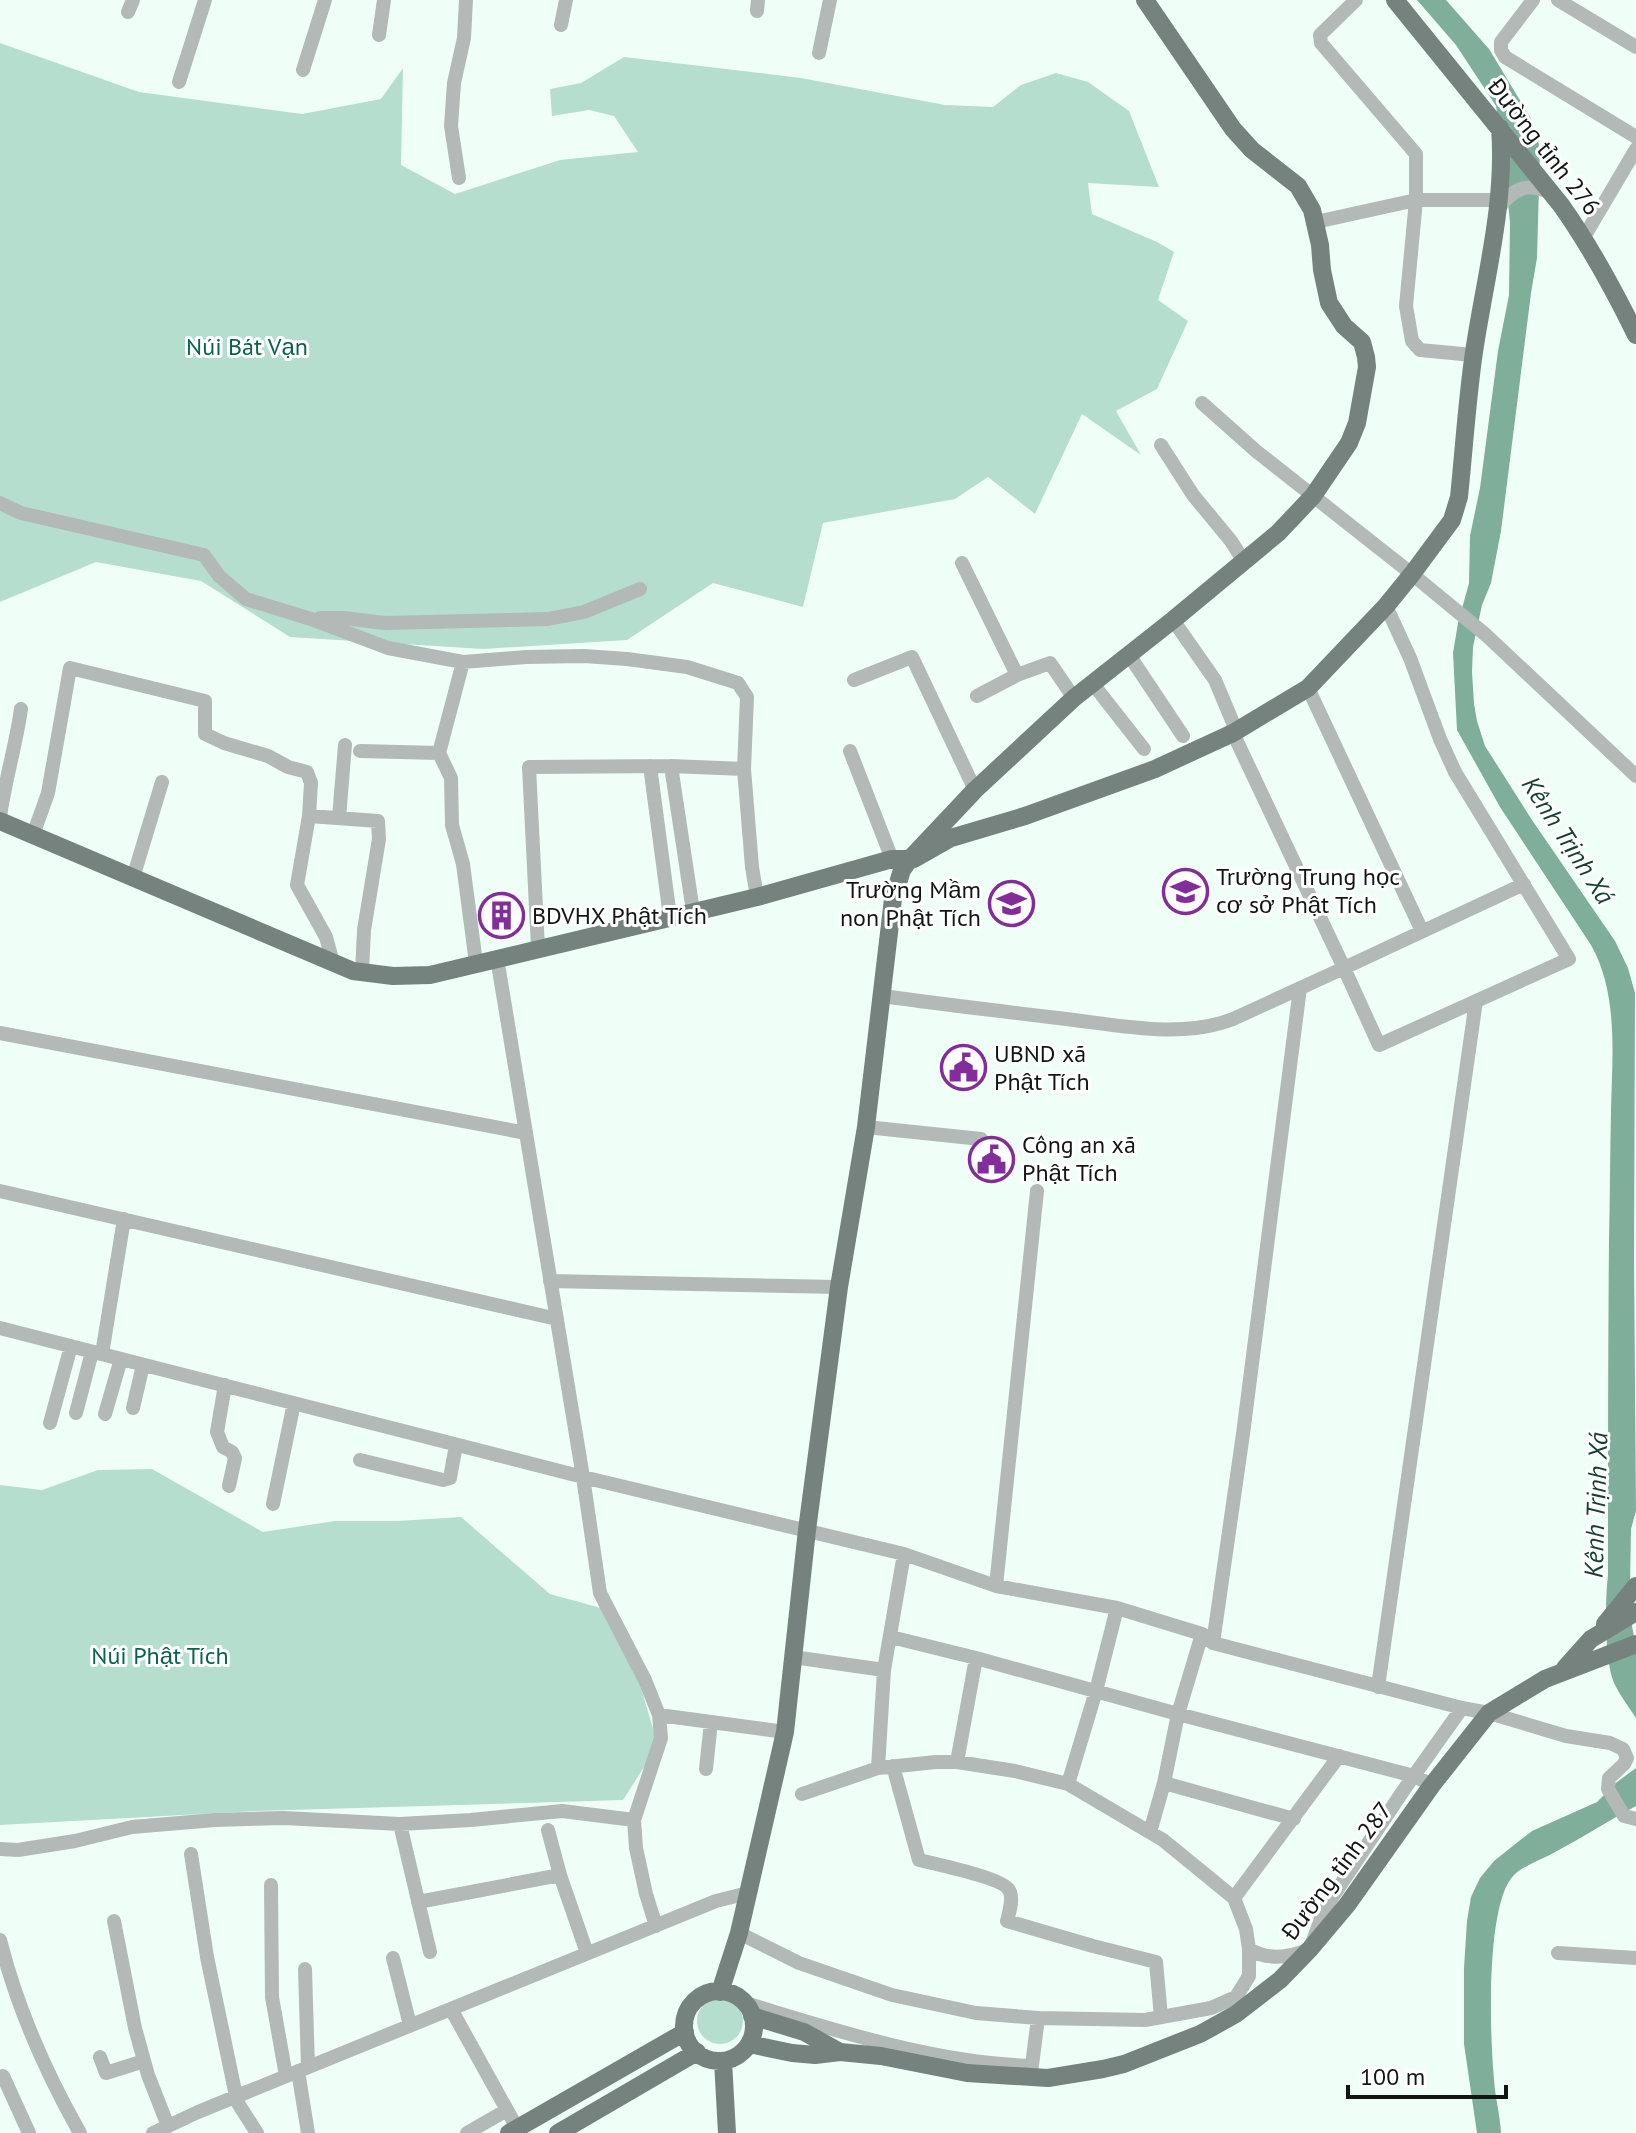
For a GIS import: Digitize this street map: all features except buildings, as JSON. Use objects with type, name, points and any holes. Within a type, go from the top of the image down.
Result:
[{"type":"main road","points":[[900,859],[1074,698],[1278,533],[1313,496],[1349,443],[1362,404],[1367,367],[1362,342],[1344,326],[1329,303],[1312,210],[1298,186],[1252,150],[1233,129],[1145,0]]},
{"type":"main road","name":"Đường tỉnh 276","points":[[1395,0],[1553,194],[1584,237],[1636,335]]},
{"type":"main road","points":[[0,819],[353,971],[393,976],[430,975],[920,856],[951,838],[1025,816],[1155,769],[1235,731],[1308,688],[1386,606],[1452,520],[1456,508],[1473,355],[1498,206],[1502,163],[1500,128]]},
{"type":"main road","points":[[720,1992],[739,1933],[785,1732],[807,1530],[839,1287],[866,1127],[893,899],[902,870],[900,859]]},
{"type":"main road","points":[[1591,1639],[1636,1586]]},
{"type":"main road","name":"Đường tỉnh 287","points":[[1560,1673],[1591,1639],[1636,1612]]},
{"type":"main road","name":"Đường tỉnh 287","points":[[749,2044],[792,2053],[815,2055],[840,2052],[881,2056],[967,2073],[1031,2072],[1048,2078],[1124,2064],[1200,2034],[1236,2014],[1280,1980],[1310,1949],[1347,1905],[1432,1785],[1489,1713],[1545,1679],[1635,1646]]},
{"type":"main road","points":[[720,1992],[736,1996],[748,2009],[754,2027],[749,2044],[740,2054],[723,2061],[712,2060],[696,2051],[685,2032],[685,2019],[695,2001],[707,1994],[720,1992]]},
{"type":"main road","name":"Đường tỉnh 287","points":[[748,2009],[804,2032],[840,2052]]},
{"type":"main road","points":[[513,2131],[685,2032]]},
{"type":"main road","points":[[596,2083],[696,2051]]},
{"type":"main road","points":[[558,2133],[696,2051]]},
{"type":"main road","points":[[723,2061],[727,2133]]},
{"type":"street","points":[[179,82],[205,0]]},
{"type":"street","points":[[303,70],[325,0]]},
{"type":"street","points":[[379,35],[384,0]]},
{"type":"street","points":[[459,178],[451,126],[454,83],[464,38],[466,0]]},
{"type":"street","points":[[561,25],[566,0]]},
{"type":"street","points":[[819,53],[830,0]]},
{"type":"street","points":[[1356,0],[1320,35],[1321,43],[1416,154],[1416,200],[1406,306],[1412,341],[1420,350],[1473,355]]},
{"type":"street","points":[[1533,0],[1501,42],[1505,57],[1636,137]]},
{"type":"street","points":[[1558,0],[1636,47]]},
{"type":"street","points":[[1584,237],[1636,149]]},
{"type":"street","points":[[1316,222],[1416,200],[1498,206],[1520,189],[1541,189],[1553,194]]},
{"type":"street","points":[[1202,403],[1256,451],[1486,635],[1636,776]]},
{"type":"street","points":[[1161,445],[1193,495],[1243,560]]},
{"type":"street","points":[[0,503],[21,513],[204,555],[219,576],[246,599],[388,648],[463,662],[526,657],[627,659],[687,667],[738,683],[747,697],[744,769],[757,897]]},
{"type":"street","points":[[962,563],[1017,675]]},
{"type":"street","points":[[311,619],[344,618],[384,623],[548,619],[584,612],[640,589]]},
{"type":"street","points":[[1173,620],[1215,680],[1235,731],[1379,1045],[1569,959],[1455,772],[1386,606]]},
{"type":"street","points":[[1129,655],[1183,736]]},
{"type":"street","points":[[854,680],[912,657],[975,790]]},
{"type":"street","points":[[463,662],[439,753],[451,778],[452,825],[463,864],[476,963]]},
{"type":"street","points":[[977,696],[1017,675],[1050,663],[1074,698]]},
{"type":"street","points":[[33,835],[48,793],[70,668],[205,701],[205,734],[307,772],[311,783],[309,816],[297,885],[326,937],[333,963]]},
{"type":"street","points":[[1093,684],[1144,749]]},
{"type":"street","points":[[1308,688],[1422,931]]},
{"type":"street","points":[[0,819],[21,709]]},
{"type":"street","points":[[339,818],[345,745]]},
{"type":"street","points":[[360,751],[439,753]]},
{"type":"street","points":[[850,751],[900,859]]},
{"type":"street","points":[[650,766],[670,917]]},
{"type":"street","points":[[671,766],[693,911]]},
{"type":"street","points":[[538,948],[529,767],[744,769]]},
{"type":"street","points":[[133,878],[162,782]]},
{"type":"street","points":[[309,816],[378,821],[379,839],[364,930],[362,972]]},
{"type":"street","points":[[882,996],[1179,1030],[1217,1025],[1524,884]]},
{"type":"street","points":[[497,958],[600,1593],[645,1680],[659,1715],[661,1738],[634,1820],[636,1848],[656,1926]]},
{"type":"street","points":[[1150,1832],[1178,1714],[1207,1639],[1243,1434],[1300,988]]},
{"type":"street","points":[[1378,1687],[1476,1001]]},
{"type":"street","points":[[0,1033],[526,1133]]},
{"type":"street","points":[[866,1127],[981,1139]]},
{"type":"street","points":[[0,1191],[557,1319]]},
{"type":"street","points":[[996,1586],[1037,1191]]},
{"type":"street","points":[[76,1413],[97,1353],[124,1219]]},
{"type":"street","points":[[550,1281],[839,1287]]},
{"type":"street","points":[[0,1328],[583,1477],[904,1554],[996,1586],[1117,1608],[1207,1639],[1378,1687],[1489,1713],[1566,1736],[1610,1743],[1618,1746],[1627,1758],[1609,1778],[1608,1789],[1630,1817]]},
{"type":"street","points":[[50,1423],[71,1346]]},
{"type":"street","points":[[105,1414],[121,1359]]},
{"type":"street","points":[[133,1408],[143,1365]]},
{"type":"street","points":[[225,1385],[217,1432],[223,1447],[235,1458],[229,1486]]},
{"type":"street","points":[[273,1504],[294,1403]]},
{"type":"street","points":[[360,1460],[443,1480],[450,1478],[456,1445]]},
{"type":"street","points":[[878,1768],[884,1670],[904,1554]]},
{"type":"street","points":[[1068,1784],[1117,1608]]},
{"type":"street","points":[[891,1637],[1414,1776],[1432,1785]]},
{"type":"street","points":[[793,1657],[884,1670]]},
{"type":"street","points":[[957,1762],[976,1658]]},
{"type":"street","points":[[1249,1949],[1266,1955],[1293,1957],[1310,1949],[1325,1908],[1462,1708]]},
{"type":"street","points":[[659,1715],[785,1732]]},
{"type":"street","points":[[706,1769],[711,1722]]},
{"type":"street","points":[[1234,1898],[1339,1756]]},
{"type":"street","points":[[739,1933],[799,1963],[892,1995],[976,2013],[1038,2018],[1145,2020],[1211,2008],[1236,1997],[1249,1976],[1246,1929],[1234,1898],[1204,1871],[1150,1832],[1068,1784],[1015,1771],[957,1762],[878,1768],[802,1794]]},
{"type":"street","points":[[893,1766],[919,1860],[1006,1886],[1011,1899],[1007,1921],[1156,1962],[1161,2017]]},
{"type":"street","points":[[1164,1783],[1294,1819]]},
{"type":"street","points":[[0,1849],[18,1850],[75,1841],[132,1827],[215,1820],[284,1818],[400,1824],[562,1811],[634,1820]]},
{"type":"street","points":[[400,1824],[430,1952]]},
{"type":"street","points":[[548,1830],[587,1953]]},
{"type":"street","points":[[191,1854],[207,1957],[235,2097],[257,2133]]},
{"type":"street","points":[[418,1902],[560,1875]]},
{"type":"street","points":[[271,1885],[272,1997],[297,2072],[308,2133]]},
{"type":"street","points":[[153,2133],[587,1953],[716,1901],[748,1893]]},
{"type":"street","points":[[114,1921],[135,2028],[168,2126]]},
{"type":"street","points":[[0,1940],[31,2031],[58,2093],[80,2133]]},
{"type":"street","points":[[1558,1953],[1636,1958]]},
{"type":"street","points":[[393,1958],[410,2025]]},
{"type":"street","points":[[297,2072],[305,1969]]},
{"type":"street","points":[[451,2009],[507,2110],[513,2131]]},
{"type":"street","points":[[748,2009],[943,2057],[1031,2072],[1038,2018]]},
{"type":"street","points":[[100,2057],[106,2073],[144,2061]]},
{"type":"street","points":[[3,2076],[29,2133]]},
{"type":"street","points":[[467,2133],[507,2110]]},
{"type":"green space","name":"Núi Bát Vạn","points":[[0,43],[139,92],[302,114],[381,99],[403,68],[401,165],[455,194],[560,160],[638,152],[614,116],[589,110],[552,116],[550,89],[581,83],[624,57],[801,78],[945,105],[993,107],[1021,85],[1056,73],[1088,82],[1129,111],[1159,187],[1088,183],[1092,214],[1174,252],[1158,300],[1188,321],[1157,389],[1116,411],[1141,455],[1082,414],[1035,514],[988,477],[955,499],[823,523],[803,607],[713,583],[627,640],[483,649],[290,637],[201,581],[96,562],[0,602]]},
{"type":"green space","name":"Núi Phật Tích","points":[[152,1469],[263,1532],[335,1521],[461,1517],[550,1594],[601,1608],[637,1674],[656,1739],[646,1764],[623,1800],[257,1811],[0,1825],[0,1485],[42,1490],[98,1470]]},
{"type":"green space","points":[[720,1998],[736,2005],[743,2021],[736,2037],[720,2044],[704,2037],[697,2021],[704,2005]]},
{"type":"shaded area","name":"Kênh Trịnh Xá","points":[[1417,0],[1446,0],[1489,49],[1530,117],[1540,151],[1537,258],[1501,531],[1491,583],[1482,605],[1473,647],[1472,672],[1474,704],[1485,746],[1615,941],[1628,968],[1635,993],[1636,1511],[1631,1529],[1630,1584],[1631,1621],[1636,1646],[1636,1718],[1611,1675],[1606,1632],[1610,1005],[1600,964],[1591,945],[1500,807],[1457,730],[1453,653],[1469,583],[1470,536],[1509,295],[1510,223],[1503,150],[1496,106],[1456,45]]},
{"type":"shaded area","points":[[1636,1768],[1636,1806],[1523,1868],[1514,1875],[1505,1890],[1494,1941],[1491,2004],[1494,2079],[1501,2133],[1477,2133],[1464,2044],[1464,1968],[1471,1897],[1480,1878],[1494,1861],[1519,1841],[1532,1831],[1597,1802]]},
{"type":"place","name":"Trường Trung học cơ sở Phật Tích","points":[[1185,891]]},
{"type":"place","name":"Trường Mầm non Phật Tích","points":[[1012,904]]},
{"type":"place","name":"BDVHX Phật Tích","points":[[501,916]]},
{"type":"place","name":"UBND xã Phật Tích","points":[[963,1068]]},
{"type":"place","name":"Công an xã Phật Tích","points":[[991,1159]]}]
